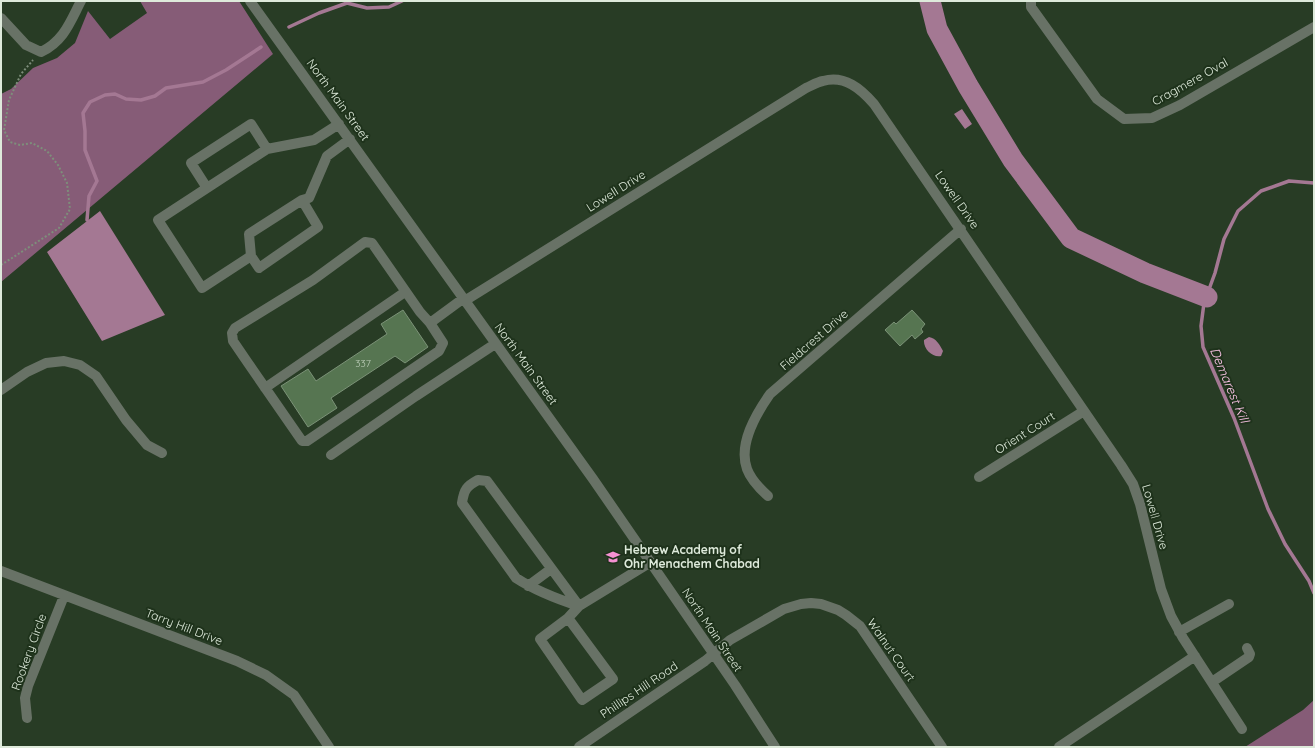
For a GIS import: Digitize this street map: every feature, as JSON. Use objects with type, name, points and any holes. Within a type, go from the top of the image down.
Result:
[{"type":"street","points":[[1,18],[26,45],[41,52],[51,47],[64,33],[81,1]]},
{"type":"street","name":"North Main Street","points":[[250,1],[465,299],[495,344],[569,444],[651,562],[775,747]]},
{"type":"street","name":"Cragmere Oval","points":[[1031,1],[1031,7],[1097,99],[1124,119],[1152,118],[1180,105],[1314,27]]},
{"type":"street","name":"Lowell Drive","points":[[430,323],[465,299],[799,92],[824,80],[843,80],[860,89],[874,104],[961,229],[1133,484],[1140,504],[1161,589],[1171,616],[1179,632],[1242,730]]},
{"type":"street","points":[[207,188],[191,163],[250,124],[267,149]]},
{"type":"street","points":[[251,256],[202,288],[158,220],[267,149],[314,140],[339,124]]},
{"type":"street","points":[[302,200],[318,227],[259,268],[251,256],[249,234],[302,200],[309,198],[327,156],[350,139]]},
{"type":"street","name":"Fieldcrest Drive","points":[[768,496],[755,483],[747,468],[745,455],[749,433],[758,412],[770,394],[961,229]]},
{"type":"street","points":[[365,242],[372,243],[405,292],[430,323],[443,343],[439,351],[306,441],[302,441],[265,388],[234,341],[232,333],[236,328],[313,280],[365,242]]},
{"type":"street","points":[[265,388],[405,292]]},
{"type":"street","points":[[331,455],[416,396],[495,344]]},
{"type":"street","points":[[1,390],[27,372],[46,364],[64,361],[80,365],[96,376],[126,420],[147,445],[162,453]]},
{"type":"street","name":"Orient Court","points":[[979,477],[1084,411]]},
{"type":"street","points":[[478,480],[487,481],[579,606],[557,599],[528,586],[516,578],[462,503],[463,493],[468,485],[478,480]]},
{"type":"street","points":[[568,618],[613,679],[582,700],[540,638],[568,618],[579,606],[651,562]]},
{"type":"street","points":[[528,586],[551,569]]},
{"type":"street","name":"Tarry Hill Drive","points":[[1,571],[238,661],[266,675],[294,695],[329,747]]},
{"type":"street","name":"Rookery Circle","points":[[27,718],[25,698],[28,686],[64,596]]},
{"type":"street","name":"Walnut Court","points":[[713,654],[730,640],[784,609],[811,603],[821,604],[838,610],[853,620],[866,633],[942,747]]},
{"type":"street","points":[[1179,632],[1229,604]]},
{"type":"street","points":[[1212,682],[1249,657],[1250,654],[1247,648]]},
{"type":"street","name":"Phillips Hill Road","points":[[579,747],[705,662],[713,654]]},
{"type":"street","points":[[1059,747],[1195,656]]},
{"type":"path","points":[[1,265],[59,228],[70,209],[67,184],[58,165],[47,151],[32,143],[20,145],[10,142],[4,130],[9,100],[21,74],[41,52]]},
{"type":"shaded area","points":[[140,1],[239,1],[273,54],[1,282],[1,94],[11,89],[33,68],[57,58],[75,43],[88,11],[110,39],[147,13]]},
{"type":"shaded area","points":[[962,109],[972,124],[965,129],[954,114]]},
{"type":"shaded area","points":[[100,211],[165,315],[102,341],[47,252]]},
{"type":"shaded area","points":[[929,337],[936,340],[941,346],[943,351],[941,356],[935,356],[925,347],[924,340]]},
{"type":"shaded area","points":[[1314,700],[1314,747],[1245,747],[1303,710]]},
{"type":"building","points":[[403,310],[428,347],[405,363],[395,356],[331,398],[337,408],[308,427],[281,386],[308,369],[316,381],[387,334],[381,324]]},
{"type":"building","points":[[912,310],[925,324],[921,329],[923,332],[915,339],[912,335],[900,346],[885,330],[894,322],[896,324]]},
{"type":"waterway","points":[[289,27],[319,13],[347,3],[367,8],[389,7],[402,1]]},
{"type":"waterway","points":[[930,1],[937,29],[968,86],[1013,160],[1071,238],[1145,273],[1207,297]]},
{"type":"waterway","points":[[87,220],[89,196],[97,181],[85,150],[83,113],[90,102],[105,95],[115,94],[126,99],[141,100],[155,96],[166,88],[203,82],[226,70],[261,47]]},
{"type":"waterway","name":"Demarest Kill","points":[[1314,183],[1289,181],[1261,191],[1238,211],[1224,239],[1215,273],[1204,303],[1201,326],[1203,347],[1234,418],[1268,509],[1285,544],[1309,581],[1314,593]]},
{"type":"place","name":"Hebrew Academy of Ohr Menachem Chabad","points":[[613,557]]}]
